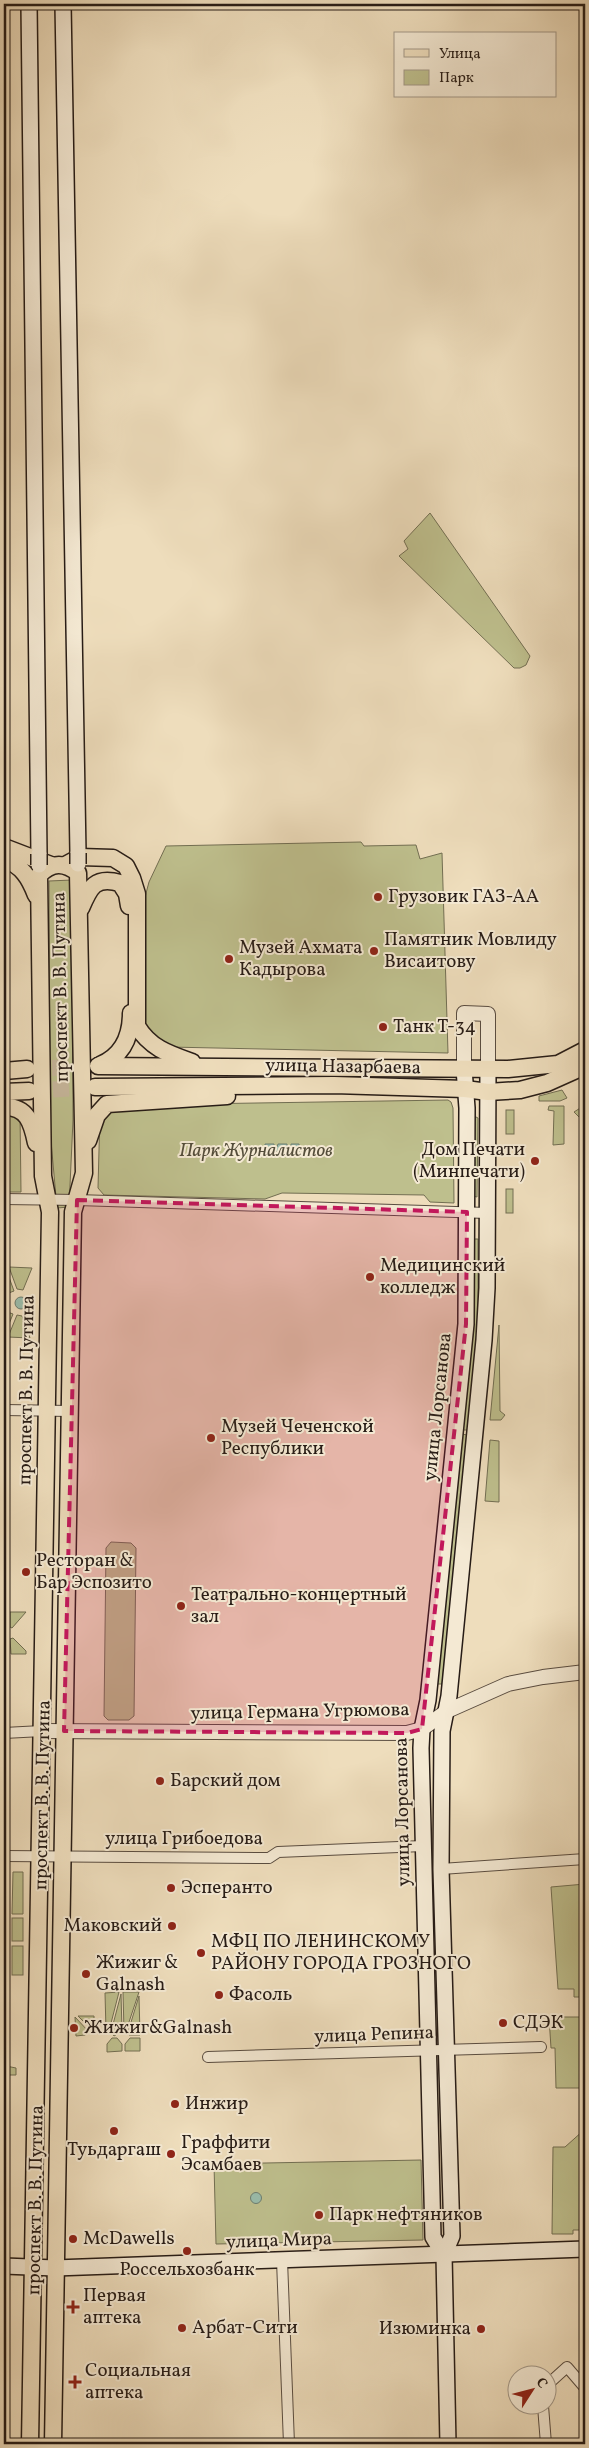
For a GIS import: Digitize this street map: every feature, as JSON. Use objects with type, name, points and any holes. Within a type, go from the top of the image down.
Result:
[{"type":"main road","points":[[29,4],[58,864]]},
{"type":"main road","points":[[58,864],[63,4]]},
{"type":"main road","points":[[4,847],[58,864],[80,857],[113,858],[126,866],[136,894],[137,1026],[144,1038],[152,1046],[204,1066]]},
{"type":"main road","points":[[4,860],[14,863],[28,876],[39,904]]},
{"type":"main road","name":"проспект В. В. Путина","points":[[30,2444],[50,1212],[42,1176],[39,904],[58,864]]},
{"type":"main road","name":"проспект В. В. Путина","points":[[53,2444],[74,1212],[84,1173],[79,913],[58,864]]},
{"type":"main road","name":"улица Назарбаева","points":[[79,913],[89,891],[96,883],[107,879],[120,883],[127,894],[130,914],[129,1032],[120,1053],[114,1059],[98,1066],[488,1069],[558,1064],[585,1050]]},
{"type":"main road","name":"улица Назарбаева","points":[[95,1087],[352,1085],[465,1089],[488,1092],[520,1090],[546,1083],[585,1066]]},
{"type":"main road","points":[[4,1069],[27,1069]]},
{"type":"main road","name":"улица Лорсанова","points":[[444,2255],[433,2237],[423,1846],[422,1729],[428,1700],[466,1324],[467,1212],[464,1069]]},
{"type":"main road","name":"улица Лорсанова","points":[[448,2444],[444,2255],[452,2236],[442,1869],[442,1731],[447,1711],[484,1340],[488,1069]]},
{"type":"main road","points":[[84,1155],[97,1115],[107,1104],[329,1091],[352,1085]]},
{"type":"main road","points":[[4,1092],[29,1091]]},
{"type":"main road","points":[[4,1107],[14,1106],[25,1112],[29,1118],[42,1176]]},
{"type":"main road","name":"улица Мира","points":[[4,2266],[55,2268],[585,2249]]},
{"type":"street","points":[[464,1069],[464,1013],[488,1014],[488,1069]]},
{"type":"street","points":[[4,1199],[487,1213]]},
{"type":"street","points":[[4,1410],[70,1411]]},
{"type":"street","name":"улица Германа Угрюмова","points":[[4,1733],[64,1731],[407,1733],[422,1729],[447,1711],[508,1684],[543,1677],[585,1672]]},
{"type":"street","name":"улица Грибоедова","points":[[4,1856],[39,1855],[190,1859],[269,1858],[278,1852],[423,1846]]},
{"type":"street","points":[[442,1869],[585,1859]]},
{"type":"street","name":"улица Репина","points":[[208,2057],[541,2047]]},
{"type":"street","points":[[282,2260],[289,2444]]},
{"type":"street","points":[[556,2377],[567,2367],[585,2388]]},
{"type":"street","points":[[544,2416],[546,2444]]},
{"type":"highlighted area","points":[[77,1200],[467,1212],[466,1324],[422,1729],[407,1733],[64,1731]]},
{"type":"green space","points":[[430,513],[530,656],[526,665],[514,668],[399,556],[408,549],[404,541]]},
{"type":"green space","points":[[361,842],[364,846],[416,845],[420,859],[442,853],[448,1053],[169,1047],[150,1036],[142,1019],[141,912],[149,882],[166,846]]},
{"type":"green space","points":[[72,880],[73,1120],[69,1207],[57,1208],[50,1130],[49,881]]},
{"type":"green space","points":[[562,1090],[567,1098],[560,1101],[539,1101],[539,1096]]},
{"type":"green space","name":"Парк Журналистов","points":[[448,1100],[453,1108],[454,1203],[430,1202],[424,1195],[282,1193],[265,1199],[104,1195],[98,1188],[100,1112],[131,1105]]},
{"type":"green space","points":[[585,1105],[585,1120],[583,1121],[574,1112]]},
{"type":"green space","points":[[549,1106],[564,1106],[564,1144],[553,1145],[554,1111],[548,1110]]},
{"type":"green space","points":[[506,1110],[514,1110],[514,1134],[506,1134]]},
{"type":"green space","points":[[4,1115],[20,1115],[21,1192],[4,1192]]},
{"type":"green space","points":[[474,1116],[478,1118],[477,1197],[473,1196]]},
{"type":"green space","points":[[506,1189],[513,1189],[513,1213],[506,1213]]},
{"type":"green space","points":[[473,1239],[478,1239],[478,1334],[468,1430],[463,1430],[473,1333]]},
{"type":"green space","points":[[9,1267],[32,1268],[23,1290],[17,1289]]},
{"type":"green space","points":[[6,1269],[14,1291],[6,1294]]},
{"type":"green space","points":[[5,1311],[13,1314],[5,1334]]},
{"type":"green space","points":[[17,1315],[22,1316],[30,1338],[8,1337]]},
{"type":"green space","points":[[499,1325],[500,1411],[505,1415],[501,1420],[490,1420]]},
{"type":"green space","points":[[462,1434],[467,1435],[442,1684],[437,1684]]},
{"type":"green space","points":[[490,1440],[499,1441],[499,1502],[485,1501]]},
{"type":"green space","points":[[111,1542],[131,1543],[136,1548],[134,1716],[129,1720],[108,1720],[104,1716],[106,1548]]},
{"type":"green space","points":[[10,1612],[26,1612],[12,1628],[10,1627]]},
{"type":"green space","points":[[13,1638],[26,1651],[26,1654],[11,1654],[10,1639]]},
{"type":"green space","points":[[13,1872],[23,1872],[23,1914],[12,1914]]},
{"type":"green space","points":[[585,1884],[585,1997],[574,1997],[574,1989],[558,1989],[551,1887]]},
{"type":"green space","points":[[12,1918],[23,1918],[23,1941],[12,1941]]},
{"type":"green space","points":[[12,1946],[23,1946],[23,1975],[12,1975]]},
{"type":"green space","points":[[119,1992],[109,2031],[106,2031],[105,1993]]},
{"type":"green space","points":[[123,1992],[139,1992],[126,2031],[124,2031]]},
{"type":"green space","points":[[121,1994],[122,2031],[114,2036],[111,2032]]},
{"type":"green space","points":[[139,1996],[140,2035],[129,2035],[128,2032]]},
{"type":"green space","points":[[78,2016],[94,2016],[94,2030],[92,2030]]},
{"type":"green space","points":[[75,2017],[89,2032],[85,2035],[76,2036]]},
{"type":"green space","points":[[549,2017],[585,2017],[585,2230],[573,2230],[573,2234],[552,2234],[553,2147],[565,2147],[584,2130],[582,2088],[556,2088],[555,2048],[551,2048]]},
{"type":"green space","points":[[112,2038],[117,2038],[122,2044],[122,2051],[107,2052],[107,2044]]},
{"type":"green space","points":[[130,2038],[140,2038],[140,2051],[125,2051],[125,2044]]},
{"type":"green space","points":[[6,2066],[16,2068],[16,2075],[4,2075]]},
{"type":"green space","name":"Парк нефтяников","points":[[421,2160],[423,2240],[216,2244],[214,2164]]},
{"type":"shaded area","points":[[265,1144],[274,1144],[277,1147],[278,1144],[287,1144],[287,1146],[291,1147],[291,1144],[299,1144],[300,1153],[287,1151],[287,1153],[278,1153],[274,1151],[274,1153],[265,1153]]},
{"type":"shaded area","points":[[23,1297],[26,1298],[26,1308],[19,1309],[16,1308],[15,1301],[16,1298]]},
{"type":"shaded area","points":[[256,2192],[262,2198],[256,2204],[250,2198]]},
{"type":"tunnel","points":[[28,1069],[96,1066]]},
{"type":"tunnel","points":[[29,1091],[95,1087]]},
{"type":"place","name":"Грузовик ГАЗ-АА","points":[[378,897]]},
{"type":"place","name":"Памятник Мовлиду Висаитову","points":[[374,951]]},
{"type":"place","name":"Музей Ахмата Кадырова","points":[[229,959]]},
{"type":"place","name":"Танк Т-34","points":[[383,1027]]},
{"type":"place","name":"Дом Печати (Минпечати)","points":[[535,1161]]},
{"type":"place","name":"Медицинский колледж","points":[[370,1277]]},
{"type":"place","name":"Музей Чеченской Республики","points":[[211,1438]]},
{"type":"place","name":"Ресторан & Бар Эспозито","points":[[26,1572]]},
{"type":"place","name":"Театрально-концертный зал","points":[[181,1606]]},
{"type":"place","name":"Барский дом","points":[[160,1781]]},
{"type":"place","name":"Эсперанто","points":[[171,1888]]},
{"type":"place","name":"Маковский","points":[[172,1926]]},
{"type":"place","name":"МФЦ ПО ЛЕНИНСКОМУ РАЙОНУ ГОРОДА ГРОЗНОГО","points":[[201,1953]]},
{"type":"place","name":"Жижиг & Galnash","points":[[86,1974]]},
{"type":"place","name":"Фасоль","points":[[219,1995]]},
{"type":"place","name":"СДЭК","points":[[503,2023]]},
{"type":"place","name":"Жижиг&Galnash","points":[[74,2028]]},
{"type":"place","name":"Инжир","points":[[175,2104]]},
{"type":"place","name":"Туьдаргаш","points":[[114,2131]]},
{"type":"place","name":"Граффити Эсамбаев","points":[[171,2154]]},
{"type":"place","name":"Парк нефтяников","points":[[319,2215]]},
{"type":"place","name":"McDawells","points":[[73,2239]]},
{"type":"place","name":"Россельхозбанк","points":[[187,2251]]},
{"type":"place","name":"Первая аптека","points":[[73,2307]]},
{"type":"place","name":"Арбат-Сити","points":[[182,2328]]},
{"type":"place","name":"Изюминка","points":[[481,2329]]},
{"type":"place","name":"Социальная аптека","points":[[75,2382]]}]
